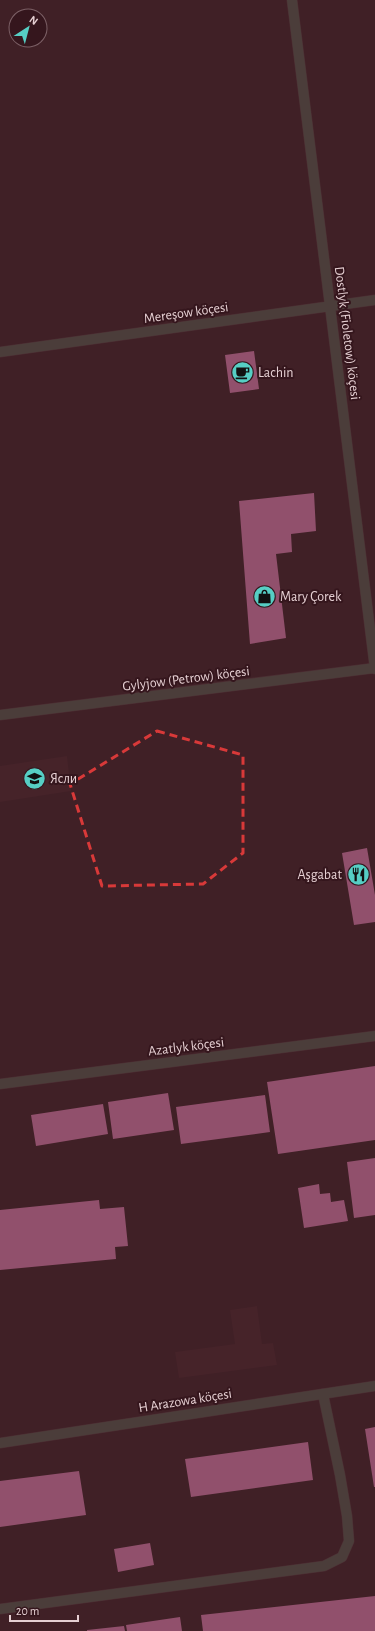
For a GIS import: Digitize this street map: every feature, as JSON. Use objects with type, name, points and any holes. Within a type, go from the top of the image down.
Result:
[{"type":"street","name":"Dostlyk (Fioletow) köçesi","points":[[292,0],[375,668]]},
{"type":"street","name":"Mereşow köçesi","points":[[0,352],[375,300]]},
{"type":"street","name":"Gylyjow (Petrow) köçesi","points":[[0,715],[375,668]]},
{"type":"street","name":"Azatlyk köçesi","points":[[0,1084],[375,1036]]},
{"type":"street","name":"H Arazowa köçesi","points":[[0,1443],[375,1386]]},
{"type":"street","points":[[0,1609],[324,1566],[342,1557],[349,1541],[347,1516],[323,1394]]},
{"type":"highlighted area","points":[[157,731],[243,755],[243,853],[203,884],[102,886],[70,784]]},
{"type":"shaded area","name":"Ясли","points":[[67,756],[71,791],[0,802],[0,766]]},
{"type":"shaded area","points":[[257,1306],[262,1344],[273,1343],[277,1365],[179,1378],[175,1352],[235,1344],[230,1310]]},
{"type":"building","name":"Lachin","points":[[254,351],[259,389],[230,393],[225,355]]},
{"type":"building","name":"Mary Çorek","points":[[314,493],[316,531],[291,534],[292,552],[276,554],[286,638],[250,644],[239,501]]},
{"type":"building","name":"Aşgabat","points":[[367,848],[375,895],[375,922],[354,925],[342,853]]},
{"type":"building","points":[[375,1066],[375,1140],[278,1154],[267,1082]]},
{"type":"building","points":[[168,1093],[174,1130],[113,1139],[108,1102]]},
{"type":"building","points":[[265,1095],[270,1132],[181,1144],[176,1107]]},
{"type":"building","points":[[103,1104],[108,1134],[36,1146],[31,1115]]},
{"type":"building","points":[[375,1158],[375,1215],[354,1218],[347,1162]]},
{"type":"building","points":[[319,1184],[320,1194],[330,1193],[331,1202],[344,1200],[348,1221],[304,1228],[298,1188]]},
{"type":"building","points":[[99,1200],[100,1209],[124,1207],[128,1246],[115,1247],[116,1259],[0,1270],[0,1210]]},
{"type":"building","points":[[375,1427],[375,1487],[374,1487],[365,1429]]},
{"type":"building","points":[[308,1442],[313,1480],[191,1497],[185,1459]]},
{"type":"building","points":[[79,1471],[86,1515],[0,1527],[0,1481]]},
{"type":"building","points":[[150,1543],[154,1565],[118,1572],[114,1549]]},
{"type":"building","points":[[375,1596],[375,1631],[203,1631],[201,1615]]},
{"type":"building","points":[[180,1617],[182,1631],[127,1631],[126,1625]]},
{"type":"building","points":[[124,1626],[125,1631],[87,1631],[87,1630]]},
{"type":"place","name":"Lachin","points":[[242,372]]},
{"type":"place","name":"Mary Çorek","points":[[264,596]]},
{"type":"place","name":"Ясли","points":[[35,778]]},
{"type":"place","name":"Aşgabat","points":[[358,874]]}]
